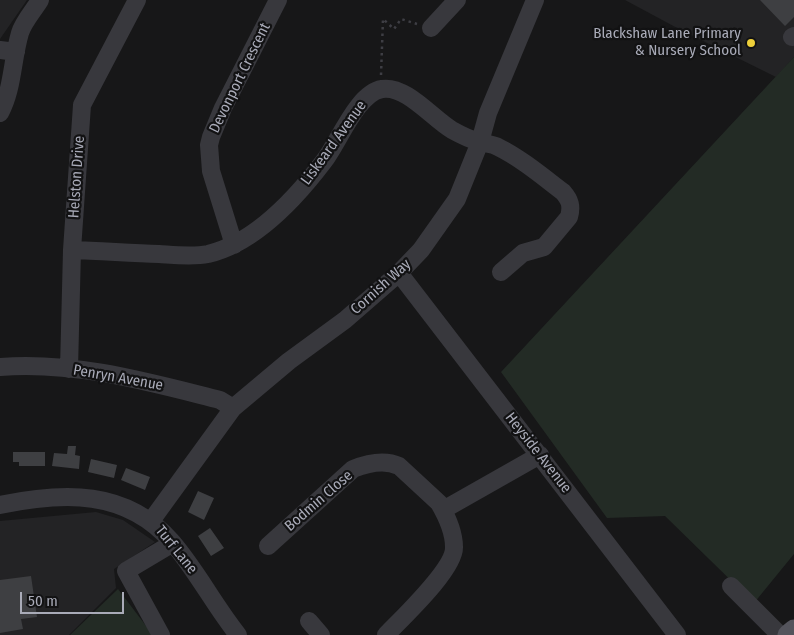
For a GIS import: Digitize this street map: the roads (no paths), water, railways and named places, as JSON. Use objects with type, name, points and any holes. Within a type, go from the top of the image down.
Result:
[{"type":"main road","points":[[788,635],[794,630]]},
{"type":"street","points":[[0,113],[6,102],[8,51],[40,0]]},
{"type":"street","name":"Helston Drive","points":[[69,368],[72,250],[82,106],[138,0]]},
{"type":"street","name":"Devonport Crescent","points":[[234,245],[211,171],[209,145],[223,108],[278,0]]},
{"type":"street","points":[[431,28],[457,0]]},
{"type":"street","name":"Cornish Way","points":[[151,521],[232,408],[289,361],[345,320],[399,273],[421,250],[457,199],[480,142],[488,113],[535,0]]},
{"type":"street","name":"Liskeard Avenue","points":[[72,250],[182,255],[207,254],[234,245],[269,221],[292,201],[326,159],[356,110],[366,98],[380,89],[398,90],[452,130],[480,142],[496,145],[519,158],[569,198],[571,211],[569,217],[544,247],[523,253],[501,272]]},
{"type":"street","name":"Heyside Avenue","points":[[399,273],[677,635]]},
{"type":"street","name":"Penryn Avenue","points":[[0,367],[69,368],[126,377],[220,400],[232,408]]},
{"type":"street","points":[[444,510],[540,455]]},
{"type":"street","name":"Bodmin Close","points":[[268,546],[346,474],[361,466],[372,463],[388,462],[399,466],[432,495],[444,510],[454,548],[449,565],[386,635]]},
{"type":"street","name":"Turf Lane","points":[[0,505],[32,498],[74,497],[101,500],[128,508],[151,521],[173,543],[232,633]]},
{"type":"street","points":[[162,635],[126,571],[173,543]]},
{"type":"street","points":[[730,586],[780,635]]},
{"type":"street","points":[[309,621],[321,635]]},
{"type":"place","name":"Blackshaw Lane Primary & Nursery School","points":[[751,43]]}]
